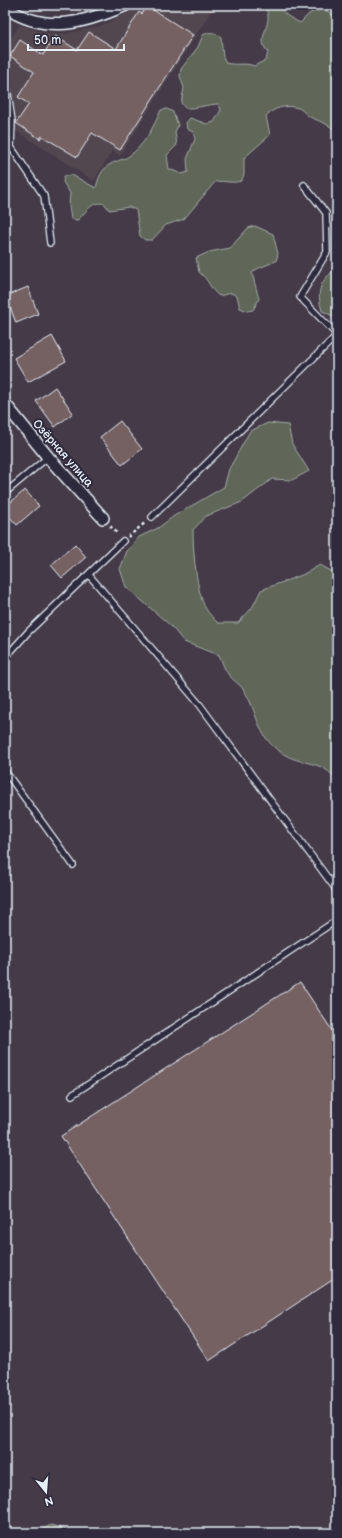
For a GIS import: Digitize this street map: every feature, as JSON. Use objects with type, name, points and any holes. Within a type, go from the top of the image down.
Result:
[{"type":"street","points":[[5,7],[32,20],[54,25],[77,22],[103,15],[126,5]]},
{"type":"street","name":"Озёрная улица","points":[[5,404],[48,457],[103,518]]},
{"type":"lane","points":[[5,73],[12,121],[11,148],[44,196],[50,243]]},
{"type":"lane","points":[[152,517],[337,335],[300,297],[327,252],[326,213],[304,185]]},
{"type":"lane","points":[[5,493],[48,457]]},
{"type":"lane","points":[[5,658],[28,632],[123,541]]},
{"type":"lane","points":[[89,575],[200,705],[335,888],[337,896]]},
{"type":"lane","points":[[5,771],[73,865]]},
{"type":"lane","points":[[72,1095],[337,920]]},
{"type":"path","points":[[103,518],[123,541],[152,517]]},
{"type":"shaded area","points":[[144,5],[154,8],[156,5],[212,5],[213,8],[120,156],[112,151],[94,181],[15,130],[8,41],[20,25],[44,33],[66,34],[101,26]]},
{"type":"green space","points":[[263,5],[279,5],[285,14],[300,23],[310,13],[323,9],[336,16],[337,132],[328,125],[308,116],[298,108],[289,106],[272,111],[266,116],[270,135],[244,158],[244,175],[241,181],[215,182],[184,219],[166,225],[152,240],[145,240],[140,236],[136,210],[129,207],[109,210],[105,204],[100,203],[93,205],[78,220],[71,219],[69,206],[70,193],[63,182],[64,176],[72,175],[96,188],[101,174],[109,165],[128,157],[144,141],[152,129],[161,110],[167,109],[173,112],[178,125],[175,132],[177,145],[167,155],[169,169],[182,174],[188,172],[187,159],[195,139],[193,132],[187,129],[186,123],[190,118],[207,124],[214,122],[221,110],[219,104],[185,108],[181,103],[184,88],[180,76],[181,69],[198,47],[203,35],[208,33],[215,33],[221,37],[223,57],[226,63],[247,64],[254,66],[266,60],[268,52],[263,41],[268,17],[267,11]]},
{"type":"green space","points":[[255,226],[273,234],[278,254],[276,261],[257,269],[252,273],[259,299],[253,310],[247,311],[240,308],[237,296],[231,293],[219,296],[213,290],[199,272],[196,258],[209,252],[230,248],[248,228]]},
{"type":"green space","points":[[337,268],[337,318],[322,311],[319,297],[323,282]]},
{"type":"green space","points":[[268,423],[288,425],[292,444],[309,471],[292,480],[272,479],[242,502],[206,516],[193,530],[194,559],[197,582],[207,611],[218,623],[238,623],[252,608],[261,590],[302,575],[320,565],[337,574],[337,781],[325,769],[289,757],[273,746],[262,731],[248,698],[241,687],[231,678],[219,655],[184,642],[171,626],[126,587],[120,569],[127,551],[139,537],[158,528],[174,516],[224,487],[229,469],[250,431]]},
{"type":"green space","points":[[51,1525],[76,1533],[35,1533]]},
{"type":"building","points":[[147,6],[193,35],[120,150],[92,133],[77,157],[42,136],[40,139],[16,123],[29,104],[18,97],[34,72],[10,56],[20,40],[43,55],[55,36],[77,50],[89,32],[116,49],[139,12],[142,14]]},
{"type":"building","points":[[28,287],[38,314],[16,323],[6,296]]},
{"type":"building","points":[[52,336],[66,361],[28,382],[14,358]]},
{"type":"building","points":[[55,387],[73,413],[55,427],[36,401]]},
{"type":"building","points":[[120,421],[142,449],[122,465],[100,437]]},
{"type":"building","points":[[25,490],[39,506],[17,525],[5,512],[5,507]]},
{"type":"building","points":[[75,544],[86,557],[62,578],[51,565]]},
{"type":"building","points":[[300,982],[337,1038],[337,1277],[209,1361],[61,1136]]}]
